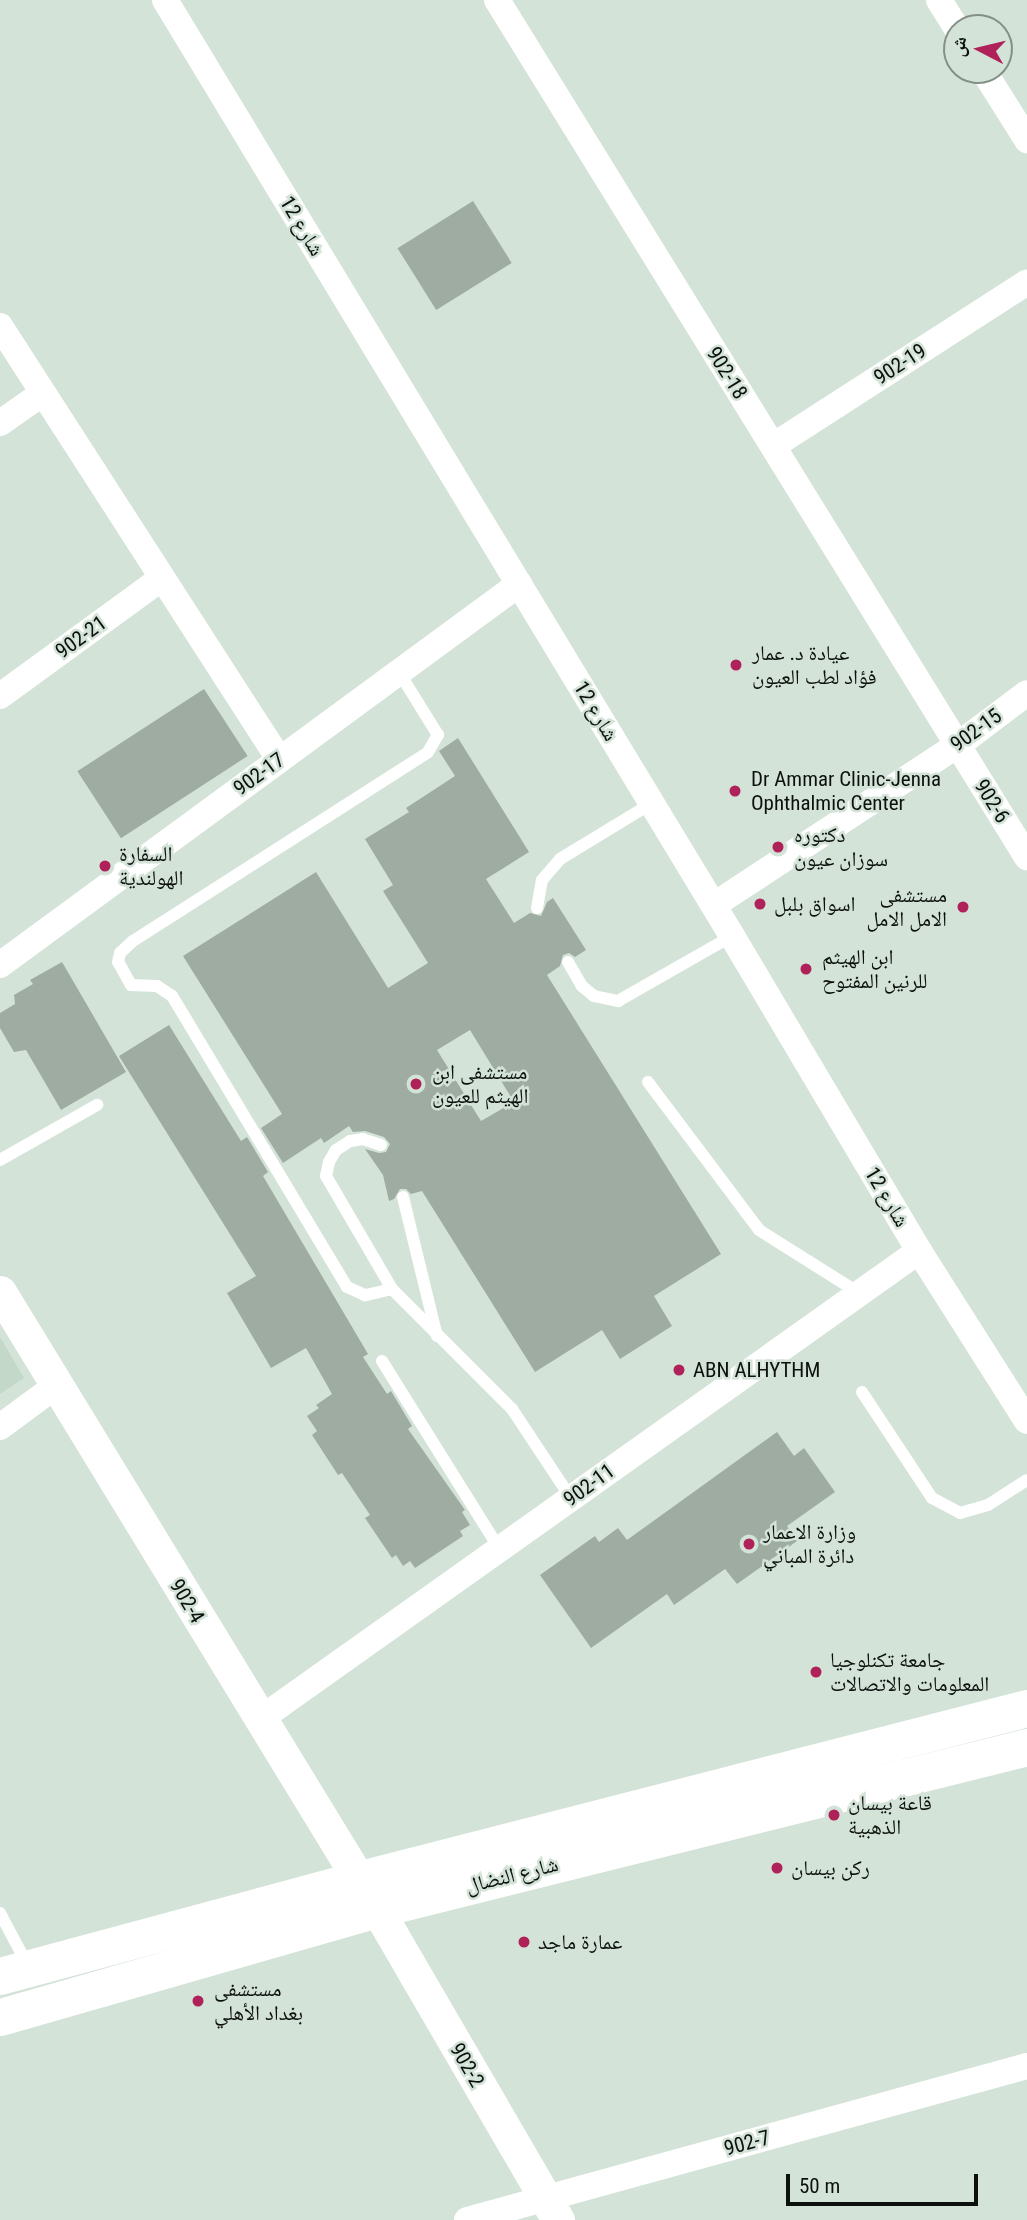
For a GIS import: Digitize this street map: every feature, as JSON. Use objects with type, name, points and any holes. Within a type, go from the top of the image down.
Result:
[{"type":"main road","name":"شارع النضال","points":[[0,2017],[366,1894],[1027,1708]]},
{"type":"main road","name":"شارع النضال","points":[[15,1972],[1027,1747]]},
{"type":"street","name":"شارع 12","points":[[165,0],[733,936],[919,1251],[1027,1421]]},
{"type":"street","name":"902-18","points":[[497,0],[958,745]]},
{"type":"street","points":[[992,84],[1027,140]]},
{"type":"street","name":"902-19","points":[[772,446],[1027,282]]},
{"type":"street","points":[[0,326],[279,759]]},
{"type":"street","points":[[0,423],[43,393]]},
{"type":"street","name":"902-21","points":[[0,696],[162,578]]},
{"type":"street","name":"902-17","points":[[0,965],[519,584]]},
{"type":"street","name":"902-15","points":[[714,905],[958,745],[1027,693]]},
{"type":"street","name":"902-6","points":[[958,745],[1027,857]]},
{"type":"street","name":"902-11","points":[[259,1720],[919,1251]]},
{"type":"street","name":"902-4","points":[[0,1292],[366,1894]]},
{"type":"street","points":[[0,1427],[57,1385]]},
{"type":"street","name":"902-2","points":[[366,1894],[552,2209]]},
{"type":"street","name":"902-7","points":[[467,2220],[552,2209],[1027,2066]]},
{"type":"lane","points":[[392,1289],[365,1295],[346,1287],[172,996],[156,986],[131,985],[118,962],[120,953],[133,941],[428,752],[438,735],[399,672]]},
{"type":"lane","points":[[537,908],[542,880],[560,859],[652,803]]},
{"type":"lane","points":[[568,962],[582,986],[594,996],[618,1001],[733,936]]},
{"type":"lane","points":[[648,1082],[759,1230],[859,1293]]},
{"type":"lane","points":[[0,1160],[97,1105]]},
{"type":"lane","points":[[381,1145],[363,1139],[350,1141],[337,1150],[329,1161],[326,1176],[392,1289],[437,1337],[512,1409],[571,1498]]},
{"type":"lane","points":[[403,1197],[437,1337]]},
{"type":"lane","points":[[382,1360],[500,1550]]},
{"type":"lane","points":[[862,1392],[932,1498],[960,1513],[988,1505],[1027,1480]]},
{"type":"lane","points":[[0,1913],[15,1972]]},
{"type":"shaded area","points":[[0,1337],[24,1378],[0,1394]]},
{"type":"building","points":[[473,201],[512,263],[436,310],[398,248]]},
{"type":"building","points":[[204,689],[248,756],[121,838],[77,771]]},
{"type":"building","name":"مستشفى ابن الهيثم للعيون","points":[[458,738],[529,852],[486,879],[514,923],[530,913],[541,916],[547,902],[553,898],[586,950],[575,957],[569,953],[563,955],[560,966],[547,975],[721,1254],[654,1296],[672,1326],[620,1359],[602,1330],[535,1372],[422,1191],[411,1194],[406,1189],[400,1189],[394,1199],[389,1201],[383,1175],[365,1149],[386,1152],[390,1144],[384,1137],[365,1131],[353,1132],[349,1126],[324,1143],[321,1138],[283,1163],[261,1128],[282,1114],[183,956],[316,872],[388,988],[428,963],[383,891],[393,885],[365,839],[409,812],[406,808],[455,776],[439,751]],"holes":[[[470,1030],[514,1102],[481,1121],[437,1050]]]},
{"type":"building","points":[[62,962],[126,1072],[61,1110],[26,1050],[14,1052],[0,1028],[0,1013],[15,1004],[14,995],[33,984],[30,980]]},
{"type":"building","points":[[169,1025],[241,1141],[247,1137],[268,1172],[263,1176],[368,1354],[363,1357],[387,1394],[391,1391],[412,1426],[408,1429],[465,1510],[462,1512],[470,1525],[460,1531],[463,1536],[415,1568],[410,1561],[403,1566],[396,1555],[392,1558],[365,1518],[370,1515],[342,1473],[338,1475],[312,1435],[317,1431],[307,1416],[319,1408],[316,1405],[332,1394],[306,1348],[271,1368],[227,1293],[256,1276],[119,1056]]},
{"type":"building","points":[[777,1432],[794,1456],[804,1448],[835,1492],[787,1526],[797,1541],[737,1584],[725,1569],[674,1605],[667,1594],[591,1648],[540,1575],[595,1536],[599,1542],[618,1528],[627,1540]]},
{"type":"place","name":"عيادة د. عمار فؤاد لطب العيون","points":[[736,665]]},
{"type":"place","name":"Dr Ammar Clinic-Jenna Ophthalmic Center","points":[[735,791]]},
{"type":"place","name":"دكتوره سوزان عيون","points":[[778,847]]},
{"type":"place","name":"السفارة الهولندية","points":[[105,866]]},
{"type":"place","name":"اسواق بلبل","points":[[760,904]]},
{"type":"place","name":"مستشفى الامل الامل","points":[[963,907]]},
{"type":"place","name":"ابن الهيثم للرنين المفتوح","points":[[806,969]]},
{"type":"place","name":"مستشفى ابن الهيثم للعيون","points":[[416,1084]]},
{"type":"place","name":"ABN ALHYTHM","points":[[679,1370]]},
{"type":"place","name":"وزارة الاعمار دائرة المباني","points":[[749,1544]]},
{"type":"place","name":"جامعة تكنلوجيا المعلومات والاتصالات","points":[[816,1672]]},
{"type":"place","name":"قاعة بيسان الذهبية","points":[[834,1815]]},
{"type":"place","name":"ركن بيسان","points":[[777,1868]]},
{"type":"place","name":"عمارة ماجد","points":[[524,1942]]},
{"type":"place","name":"مستشفى بغداد الأهلي","points":[[198,2001]]}]
